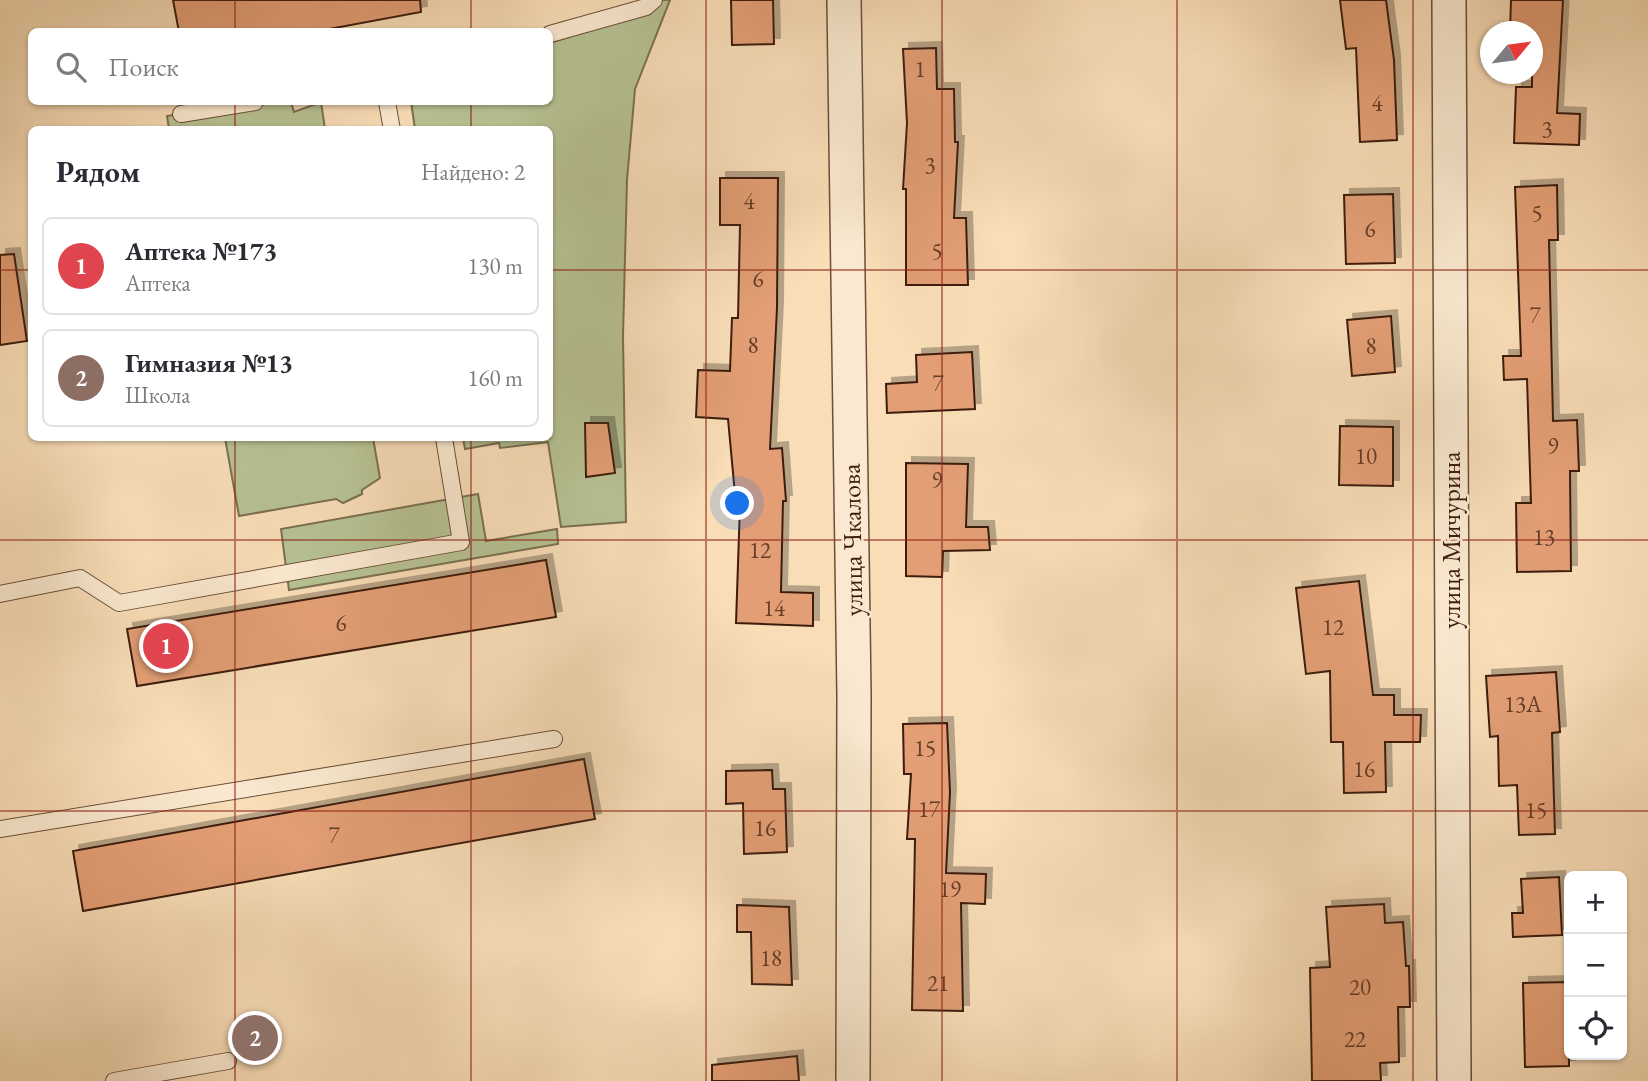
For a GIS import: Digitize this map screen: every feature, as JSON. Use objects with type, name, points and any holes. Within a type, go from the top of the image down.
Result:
[{"type":"street","name":"улица Чкалова","points":[[844,0],[854,695],[853,1081]]},
{"type":"street","name":"улица Мичурина","points":[[1449,0],[1454,1081]]},
{"type":"lane","points":[[553,33],[646,7],[654,0]]},
{"type":"lane","points":[[181,114],[237,105]]},
{"type":"lane","points":[[388,105],[391,126]]},
{"type":"lane","points":[[0,594],[80,578],[118,603],[461,542],[444,441]]},
{"type":"lane","points":[[0,829],[554,739]]},
{"type":"lane","points":[[114,1081],[228,1061]]},
{"type":"green space","points":[[659,0],[670,0],[635,89],[627,180],[623,336],[626,522],[561,527],[548,442],[500,448],[499,443],[465,449],[464,441],[553,441],[553,126],[415,126],[411,105],[553,105],[553,42],[614,22]]},
{"type":"green space","points":[[231,105],[292,105],[294,112],[313,105],[321,105],[325,126],[169,126],[167,116]]},
{"type":"green space","points":[[226,441],[374,441],[380,478],[362,490],[362,494],[343,503],[336,499],[239,516]]},
{"type":"green space","points":[[478,494],[486,541],[557,529],[558,544],[289,590],[281,529]]},
{"type":"building","points":[[173,0],[420,0],[421,12],[335,28],[178,28]]},
{"type":"building","points":[[731,0],[773,0],[774,44],[732,45]]},
{"type":"building","points":[[1340,0],[1386,0],[1394,60],[1397,140],[1360,142],[1356,48],[1346,49]]},
{"type":"building","points":[[1511,0],[1563,0],[1557,113],[1580,114],[1579,145],[1514,143],[1516,87],[1543,84],[1543,21],[1510,21]]},
{"type":"building","points":[[936,48],[937,89],[954,89],[955,142],[958,142],[954,218],[966,218],[968,285],[906,285],[906,189],[903,189],[907,123],[903,49]]},
{"type":"building","points":[[720,178],[778,178],[777,308],[770,449],[782,448],[786,501],[783,501],[781,592],[813,593],[813,626],[736,623],[740,505],[736,505],[728,419],[696,417],[698,370],[730,371],[732,318],[738,318],[740,225],[720,225]]},
{"type":"building","points":[[1557,185],[1558,240],[1549,240],[1553,421],[1577,420],[1579,471],[1570,471],[1571,571],[1517,572],[1516,503],[1531,503],[1527,379],[1504,380],[1503,356],[1521,356],[1515,187]]},
{"type":"building","points":[[1393,194],[1395,263],[1346,264],[1344,195]]},
{"type":"building","points":[[14,254],[27,341],[0,345],[0,255]]},
{"type":"building","points":[[1391,316],[1395,372],[1352,376],[1347,320]]},
{"type":"building","points":[[972,352],[975,409],[887,413],[886,384],[917,382],[916,355]]},
{"type":"building","points":[[585,423],[608,423],[615,473],[586,477]]},
{"type":"building","points":[[1340,426],[1393,427],[1393,486],[1339,485]]},
{"type":"building","points":[[906,463],[968,464],[966,527],[988,527],[990,550],[943,551],[942,577],[906,576]]},
{"type":"building","points":[[546,560],[556,617],[137,686],[127,629]]},
{"type":"building","points":[[1359,581],[1373,695],[1394,695],[1394,715],[1421,715],[1420,742],[1385,742],[1386,792],[1344,793],[1343,742],[1331,742],[1330,671],[1306,674],[1296,588]]},
{"type":"building","points":[[1556,672],[1560,732],[1552,733],[1555,834],[1519,835],[1517,785],[1499,786],[1498,736],[1490,737],[1486,676]]},
{"type":"building","points":[[947,723],[950,792],[946,873],[986,874],[985,904],[961,903],[963,1011],[912,1010],[915,839],[907,839],[911,774],[904,774],[903,724]]},
{"type":"building","points":[[584,759],[595,819],[83,911],[73,851]]},
{"type":"building","points":[[772,770],[773,789],[785,789],[787,852],[744,854],[743,803],[726,804],[726,771]]},
{"type":"building","points":[[1559,877],[1562,935],[1513,937],[1512,913],[1523,913],[1521,879]]},
{"type":"building","points":[[1384,904],[1385,923],[1403,922],[1406,966],[1409,966],[1410,1007],[1398,1007],[1399,1062],[1380,1063],[1381,1081],[1312,1081],[1310,968],[1330,967],[1326,907]]},
{"type":"building","points":[[737,905],[789,907],[792,985],[752,984],[751,932],[737,932]]},
{"type":"building","points":[[1564,982],[1564,1060],[1569,1060],[1569,1066],[1525,1067],[1523,983]]},
{"type":"building","points":[[797,1056],[799,1081],[712,1081],[712,1065]]},
{"type":"place","name":"Аптека №173","points":[[166,646]]},
{"type":"place","name":"Гимназия №13","points":[[255,1038]]}]
